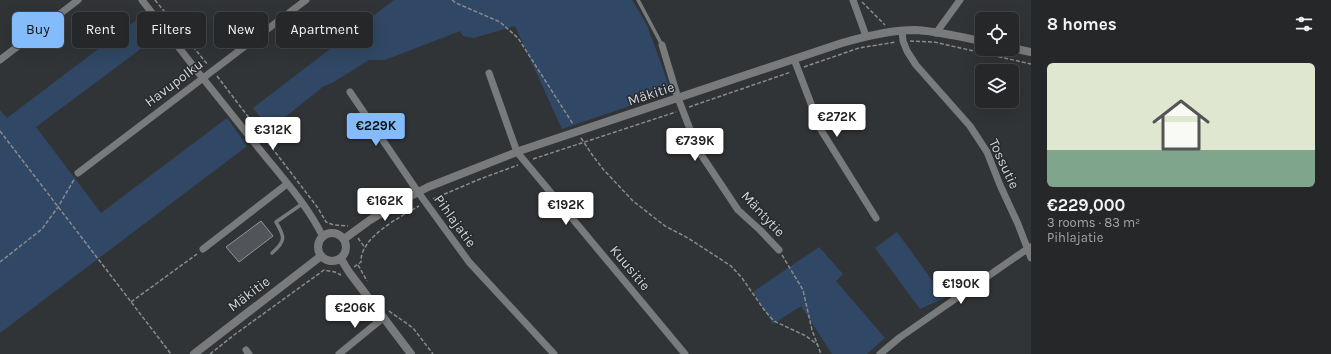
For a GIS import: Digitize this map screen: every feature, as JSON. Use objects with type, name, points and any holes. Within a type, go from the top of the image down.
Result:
[{"type":"street","points":[[0,60],[78,0]]},
{"type":"street","points":[[142,0],[202,78],[288,184],[315,220],[322,237]]},
{"type":"street","name":"Havupolku","points":[[78,173],[306,0]]},
{"type":"street","points":[[853,0],[866,36]]},
{"type":"street","points":[[936,33],[960,0]]},
{"type":"street","name":"Mäkitie","points":[[344,238],[401,201],[428,187],[517,152],[842,42],[886,32],[916,30],[975,40]]},
{"type":"street","name":"Tossutie","points":[[902,31],[906,51],[916,65],[970,126],[987,152],[1000,185],[1029,247],[1031,258]]},
{"type":"street","name":"Mäntytie","points":[[662,45],[678,98],[698,150],[738,210],[779,250]]},
{"type":"street","points":[[1019,49],[1031,52]]},
{"type":"street","points":[[794,59],[821,130],[876,218]]},
{"type":"street","name":"Kuusitie","points":[[489,74],[517,152],[685,354]]},
{"type":"street","name":"Pihlajatie","points":[[350,92],[468,262],[554,354]]},
{"type":"street","points":[[203,249],[288,184]]},
{"type":"street","points":[[334,233],[344,238],[347,249],[341,259],[331,262],[321,256],[318,247],[322,237],[334,233]]},
{"type":"street","points":[[880,354],[899,338],[946,304],[1029,247]]},
{"type":"street","name":"Mäkitie","points":[[194,354],[321,256]]},
{"type":"street","points":[[341,259],[349,272],[411,354]]},
{"type":"street","points":[[338,354],[383,318]]},
{"type":"lane","name":"Mäntytie","points":[[638,0],[662,45]]},
{"type":"lane","points":[[272,253],[278,248],[283,234],[276,222],[302,204]]},
{"type":"path","points":[[155,0],[213,71],[318,208],[326,222],[334,225],[348,226],[365,248],[361,257],[361,262],[349,272],[342,276],[334,272],[324,270],[210,354]]},
{"type":"path","points":[[452,0],[500,22],[518,38],[593,156],[633,201],[665,226],[688,238],[730,266],[742,278],[765,311],[774,321],[806,336],[818,345]]},
{"type":"path","points":[[859,0],[884,24],[886,32]]},
{"type":"path","points":[[0,131],[171,354]]},
{"type":"path","points":[[0,262],[42,229],[58,207],[78,173]]},
{"type":"path","points":[[131,302],[203,249]]},
{"type":"path","points":[[779,250],[802,290],[812,330],[821,354]]},
{"type":"path","points":[[358,264],[371,286]]},
{"type":"path","points":[[389,311],[413,328],[433,354]]},
{"type":"shaded area","points":[[394,0],[632,0],[647,25],[668,83],[668,93],[562,129],[515,26],[474,38],[463,36],[460,31],[385,60],[369,60],[332,83],[324,86],[270,129],[253,108],[331,48],[373,48],[373,16]]},
{"type":"shaded area","points":[[137,20],[137,48],[142,48],[36,127],[101,213],[227,118],[247,146],[0,333],[0,110],[7,118],[100,48],[129,48],[129,26]]},
{"type":"shaded area","points":[[897,232],[945,298],[920,309],[875,248]]},
{"type":"shaded area","points":[[819,247],[843,274],[836,281],[885,338],[867,354],[832,354],[801,306],[773,324],[753,292]]},
{"type":"building","points":[[261,221],[273,236],[239,262],[226,247]]}]
